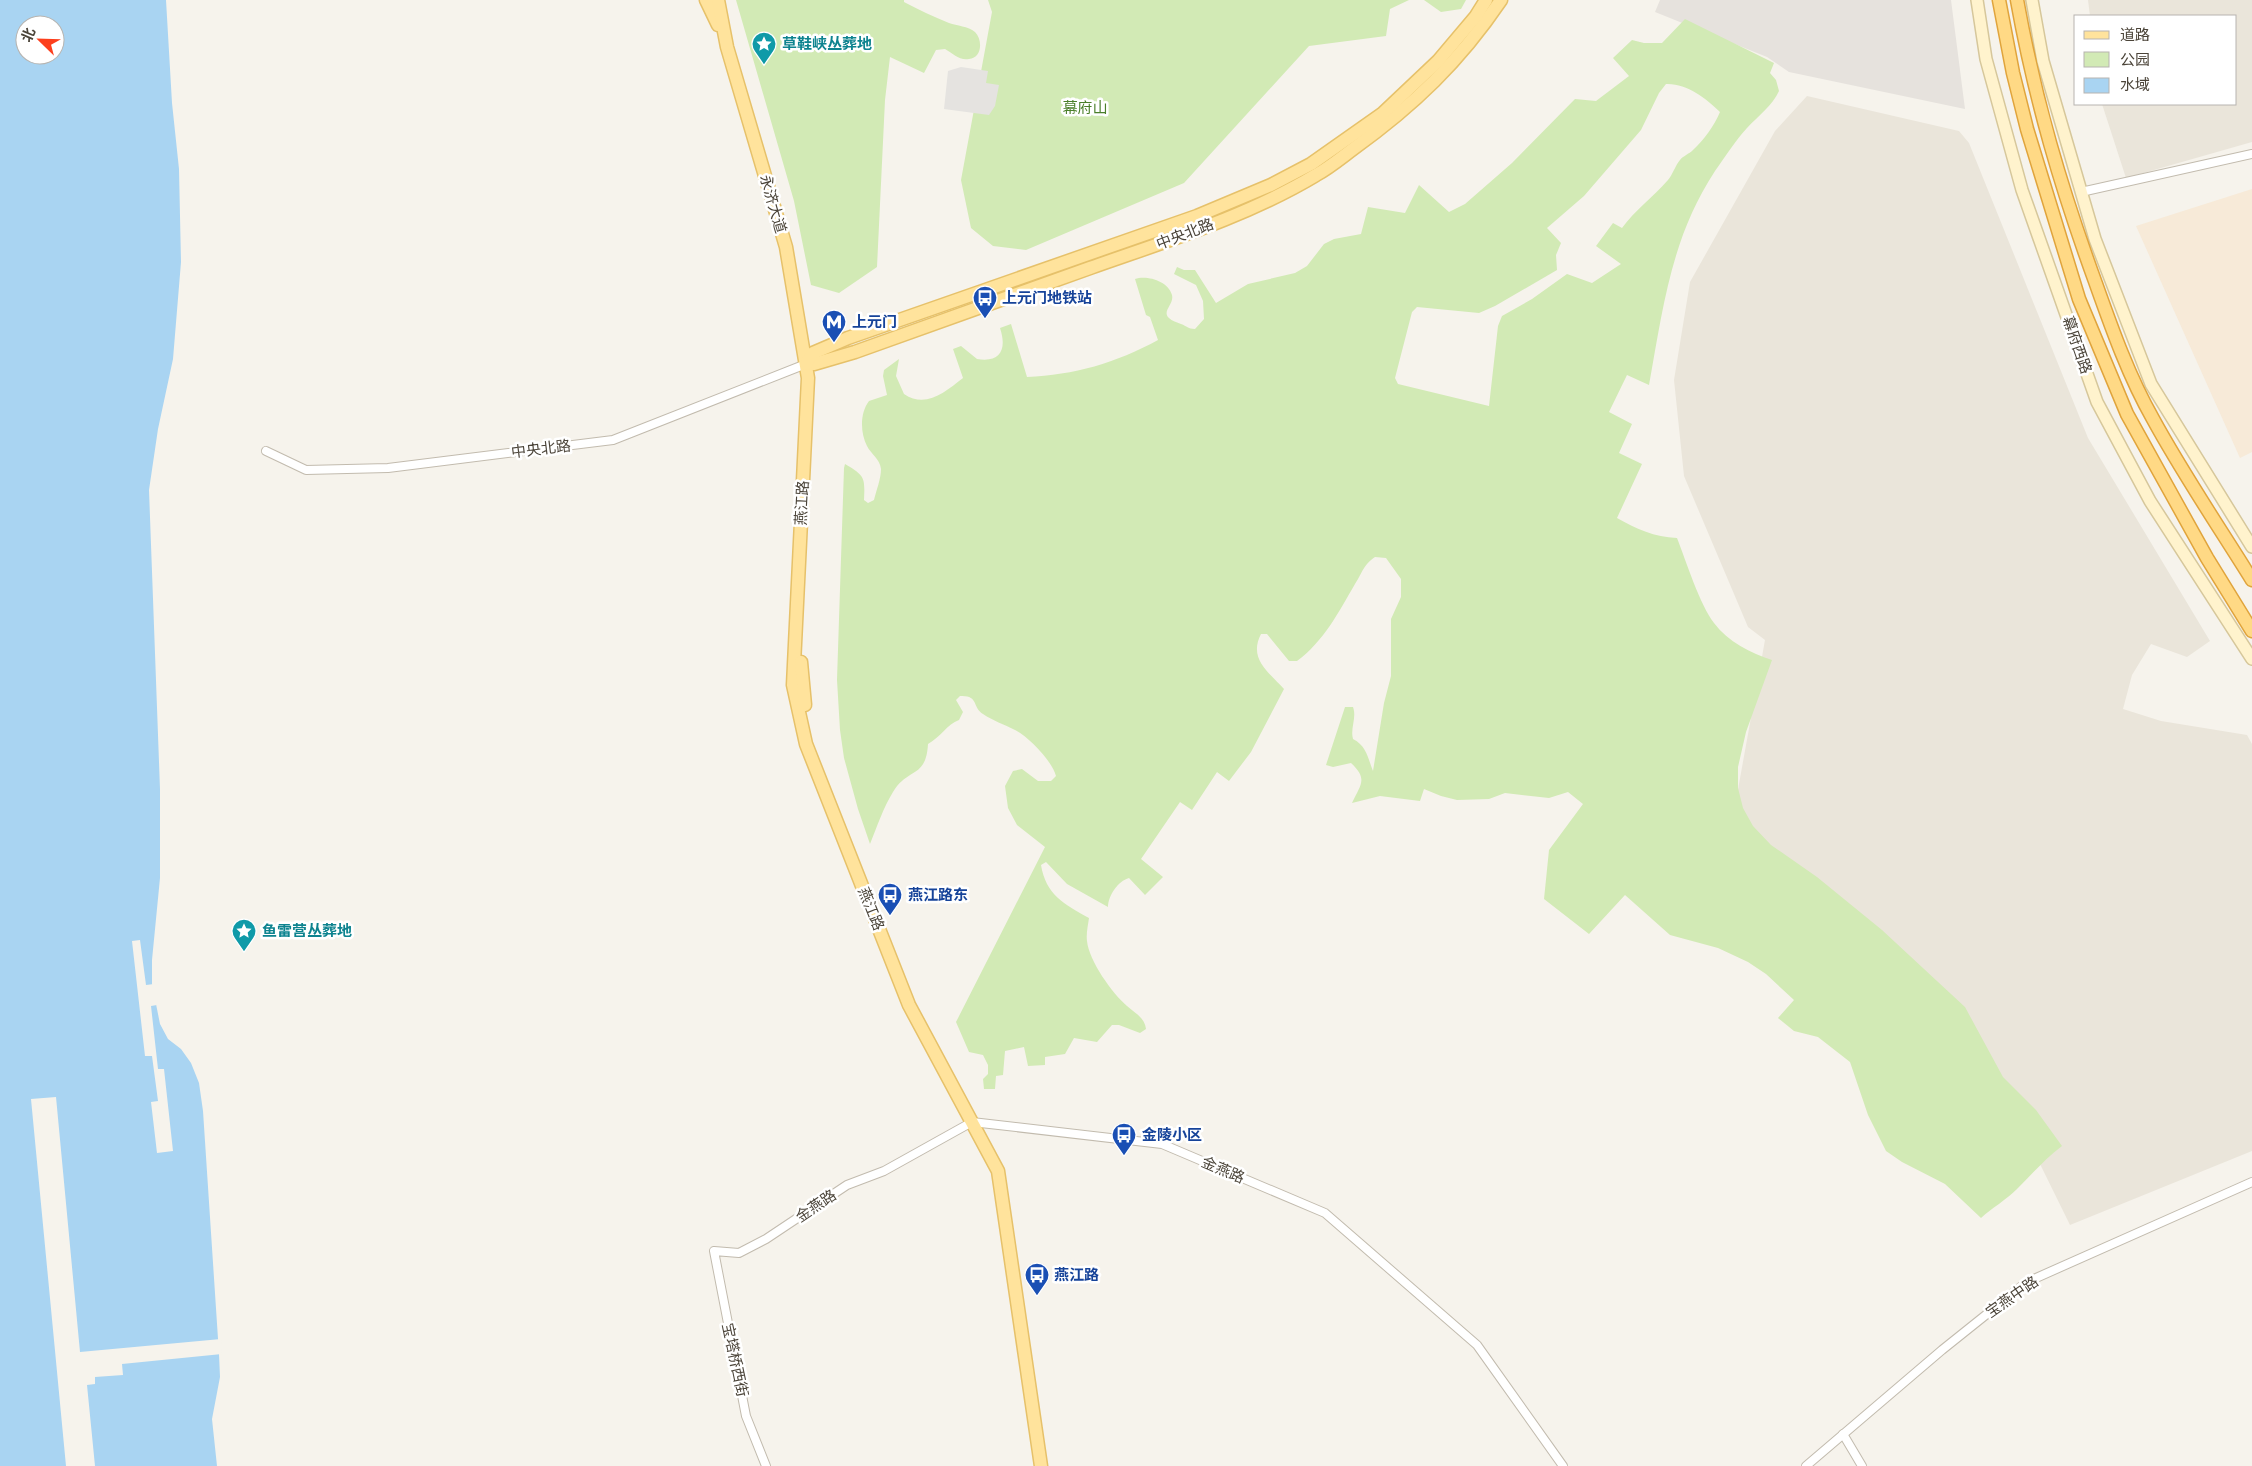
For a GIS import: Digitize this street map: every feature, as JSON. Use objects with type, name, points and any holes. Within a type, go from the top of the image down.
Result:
[{"type":"highway","name":"幕府西路","points":[[1999,0],[2013,73],[2027,129],[2079,299],[2127,414],[2207,558],[2252,631]]},
{"type":"highway","points":[[2017,0],[2028,63],[2066,204],[2108,317],[2153,419],[2252,580]]},
{"type":"main road","name":"永济大道","points":[[706,0],[727,47]]},
{"type":"main road","name":"永济大道","points":[[718,0],[727,47],[786,247],[811,360]]},
{"type":"main road","name":"中央北路","points":[[811,360],[929,309],[1196,216],[1271,186],[1311,164],[1382,114],[1438,61],[1486,0]]},
{"type":"main road","name":"中央北路","points":[[811,360],[856,352],[1202,228],[1273,197],[1317,175],[1390,122],[1420,97],[1447,69],[1485,23],[1501,0]]},
{"type":"main road","name":"幕府西路","points":[[1977,0],[1986,59],[2022,190],[2096,402],[2150,502],[2252,659]]},
{"type":"main road","points":[[2032,0],[2043,61],[2095,239],[2150,384],[2252,547]]},
{"type":"main road","name":"燕江路","points":[[811,360],[808,378],[793,685],[798,710],[806,744],[909,1005],[976,1122],[998,1171],[1041,1466]]},
{"type":"main road","points":[[976,1122],[993,1144],[1004,1169],[1049,1466]]},
{"type":"street","points":[[2081,192],[2252,154]]},
{"type":"street","name":"中央北路","points":[[266,451],[306,470],[388,468],[613,440],[811,360]]},
{"type":"street","name":"金燕路","points":[[714,1251],[738,1252],[766,1239],[847,1185],[884,1171],[976,1122],[1162,1144],[1325,1213],[1477,1345],[1563,1466]]},
{"type":"street","name":"宝燕中路","points":[[1806,1466],[1942,1350],[2027,1282],[2252,1182]]},
{"type":"street","name":"宝塔桥西街","points":[[714,1251],[746,1416],[766,1466]]},
{"type":"street","points":[[1843,1434],[1862,1466]]},
{"type":"shaded area","points":[[1660,0],[1951,0],[1965,109],[1789,72],[1767,57],[1655,12]]},
{"type":"shaded area","points":[[2088,0],[2252,0],[2252,142],[2126,178],[2102,105],[2237,105],[2237,15],[2090,15]]},
{"type":"shaded area","points":[[961,67],[988,71],[986,83],[999,85],[995,106],[989,115],[944,109],[948,71]]},
{"type":"shaded area","points":[[1807,96],[1959,131],[1969,143],[2088,438],[2210,641],[2187,657],[2151,644],[2132,675],[2123,709],[2161,721],[2247,735],[2252,744],[2252,1151],[2070,1225],[2007,1097],[1743,834],[1735,806],[1765,640],[1748,627],[1684,476],[1674,380],[1690,282],[1775,131]]},
{"type":"shaded area","points":[[2252,189],[2252,452],[2240,458],[2136,226]]},
{"type":"green space","points":[[736,0],[904,0],[904,2],[921,11],[949,23],[966,27],[978,35],[980,48],[977,55],[973,58],[959,58],[945,49],[936,50],[924,73],[890,57],[885,100],[877,267],[839,293],[811,285],[794,201]]},
{"type":"green space","name":"幕府山","points":[[988,0],[1409,0],[1390,9],[1386,36],[1309,46],[1184,183],[1026,250],[993,246],[971,228],[961,180],[992,12]]},
{"type":"green space","points":[[1424,0],[1466,0],[1461,9],[1441,12]]},
{"type":"green space","points":[[1685,19],[1774,63],[1770,73],[1776,80],[1779,91],[1769,106],[1738,138],[1715,171],[1700,196],[1688,222],[1678,248],[1664,301],[1649,385],[1627,375],[1609,412],[1632,424],[1619,453],[1642,464],[1617,518],[1646,532],[1677,538],[1699,594],[1714,623],[1726,636],[1740,646],[1772,660],[1746,732],[1738,767],[1738,788],[1743,808],[1753,826],[1771,845],[1817,877],[1882,930],[1965,1007],[2003,1077],[2036,1110],[2062,1146],[2044,1161],[2013,1193],[1981,1218],[1945,1184],[1902,1162],[1886,1151],[1868,1115],[1850,1062],[1818,1037],[1794,1031],[1778,1018],[1794,1000],[1766,974],[1748,962],[1718,948],[1670,935],[1625,895],[1589,934],[1544,899],[1549,850],[1583,804],[1568,792],[1549,798],[1505,793],[1489,799],[1457,800],[1424,789],[1420,801],[1380,796],[1352,803],[1360,786],[1360,773],[1351,763],[1333,767],[1326,765],[1345,707],[1353,707],[1353,739],[1364,749],[1373,771],[1384,703],[1391,676],[1391,619],[1401,597],[1401,579],[1386,558],[1375,557],[1366,566],[1323,635],[1297,661],[1289,661],[1267,634],[1261,634],[1257,651],[1259,658],[1267,671],[1284,689],[1251,752],[1229,781],[1217,772],[1192,810],[1180,802],[1141,859],[1163,877],[1145,895],[1129,878],[1121,882],[1114,889],[1108,907],[1067,884],[1046,862],[1041,865],[1047,884],[1058,898],[1089,918],[1087,941],[1092,958],[1102,976],[1127,1006],[1142,1019],[1146,1029],[1140,1033],[1119,1025],[1112,1025],[1097,1042],[1074,1038],[1065,1054],[1045,1057],[1045,1065],[1028,1066],[1024,1047],[1005,1051],[1003,1075],[996,1076],[995,1089],[984,1089],[983,1079],[988,1074],[988,1065],[983,1055],[969,1052],[956,1022],[1045,847],[1017,825],[1008,808],[1005,786],[1013,771],[1022,769],[1038,781],[1051,781],[1056,776],[1050,763],[1021,733],[983,714],[970,697],[960,696],[956,700],[963,712],[959,720],[951,724],[928,744],[924,763],[899,784],[893,792],[870,844],[844,758],[837,680],[844,468],[845,464],[857,471],[864,482],[864,500],[868,503],[874,500],[881,469],[879,462],[865,441],[862,423],[864,411],[869,401],[887,395],[883,376],[884,370],[899,359],[896,376],[904,394],[920,400],[935,397],[963,378],[953,349],[961,346],[977,359],[992,359],[1000,353],[1002,348],[1003,342],[1000,328],[1011,324],[1027,377],[1061,374],[1110,361],[1158,340],[1150,317],[1146,315],[1135,279],[1140,278],[1156,280],[1166,286],[1172,295],[1167,311],[1168,317],[1173,321],[1195,329],[1204,319],[1203,301],[1196,285],[1174,274],[1177,267],[1184,270],[1195,270],[1216,303],[1248,284],[1295,273],[1307,266],[1324,244],[1334,239],[1361,234],[1368,207],[1405,213],[1419,185],[1449,212],[1465,204],[1512,163],[1575,99],[1596,101],[1629,76],[1613,58],[1632,40],[1644,43],[1662,43]],"holes":[[[1666,84],[1673,84],[1695,92],[1720,112],[1705,137],[1680,160],[1668,180],[1622,228],[1613,223],[1596,246],[1621,264],[1592,283],[1567,274],[1532,299],[1502,316],[1498,326],[1489,406],[1398,384],[1395,378],[1412,312],[1417,307],[1479,313],[1495,306],[1557,270],[1556,255],[1561,243],[1547,228],[1584,196],[1641,130],[1659,93]]]},
{"type":"water","points":[[0,0],[166,0],[172,103],[179,169],[181,262],[173,359],[158,429],[149,490],[160,789],[160,878],[152,960],[152,984],[160,1024],[168,1039],[181,1049],[191,1063],[199,1083],[203,1111],[220,1377],[212,1419],[217,1466],[0,1466]]},
{"type":"pier","points":[[140,940],[146,985],[154,984],[157,1005],[151,1006],[158,1069],[164,1069],[173,1151],[157,1153],[151,1102],[158,1101],[152,1056],[145,1056],[132,941]]},
{"type":"pier","points":[[56,1097],[80,1352],[221,1339],[222,1354],[122,1364],[123,1375],[95,1377],[95,1384],[87,1385],[95,1466],[66,1466],[31,1099]]},
{"type":"place","name":"草鞋峡丛葬地","points":[[764,65]]},
{"type":"place","name":"上元门地铁站","points":[[985,319]]},
{"type":"place","name":"上元门","points":[[834,343]]},
{"type":"place","name":"燕江路东","points":[[890,916]]},
{"type":"place","name":"鱼雷营丛葬地","points":[[244,952]]},
{"type":"place","name":"金陵小区","points":[[1124,1156]]},
{"type":"place","name":"燕江路","points":[[1037,1296]]}]
